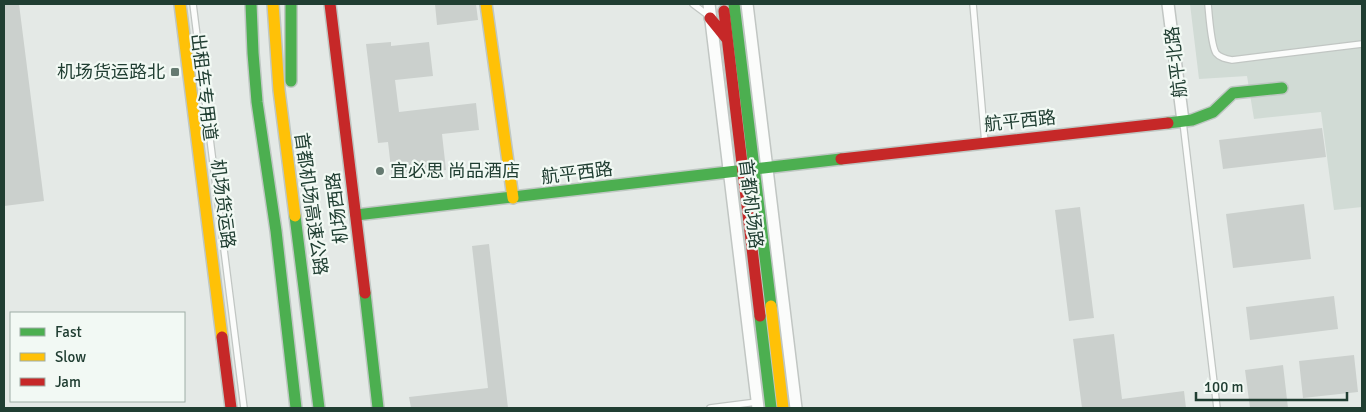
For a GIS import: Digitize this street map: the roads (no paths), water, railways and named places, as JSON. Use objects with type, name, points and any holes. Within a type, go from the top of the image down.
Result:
[{"type":"main road","name":"机场货运路","points":[[180,4],[231,408]]},
{"type":"main road","points":[[241,4],[253,41]]},
{"type":"main road","points":[[251,4],[257,102],[276,232],[296,408]]},
{"type":"main road","name":"首都机场高速公路","points":[[273,4],[279,90],[319,408]]},
{"type":"main road","points":[[288,164],[291,102],[291,4]]},
{"type":"main road","name":"机场西路","points":[[330,4],[378,408]]},
{"type":"main road","points":[[486,4],[513,198]]},
{"type":"main road","name":"首都机场路","points":[[723,4],[732,39],[748,170],[768,289],[776,404]]},
{"type":"main road","name":"首都机场路","points":[[732,39],[734,4]]},
{"type":"main road","points":[[710,18],[732,39],[749,16]]},
{"type":"main road","name":"航平西路","points":[[356,215],[1192,120],[1213,112],[1233,93],[1282,88]]},
{"type":"main road","name":"首都机场路","points":[[748,170],[756,290],[776,404]]},
{"type":"main road","points":[[768,289],[783,303]]},
{"type":"main road","points":[[746,307],[756,290]]},
{"type":"street","name":"首都机场路","points":[[709,4],[757,405]]},
{"type":"street","name":"首都机场路","points":[[748,4],[796,408]]},
{"type":"street","name":"航平北路","points":[[1168,4],[1183,121]]},
{"type":"lane","name":"出租车专用道","points":[[193,4],[244,408]]},
{"type":"lane","points":[[693,4],[710,18]]},
{"type":"lane","points":[[973,4],[985,143]]},
{"type":"lane","points":[[1208,4],[1216,53],[1222,58],[1232,60],[1362,44]]},
{"type":"lane","points":[[1183,121],[1217,408]]},
{"type":"lane","points":[[710,408],[776,404]]},
{"type":"place","name":"机场货运路北","points":[[175,72]]},
{"type":"place","name":"宜必思 尚品酒店","points":[[380,171]]}]
